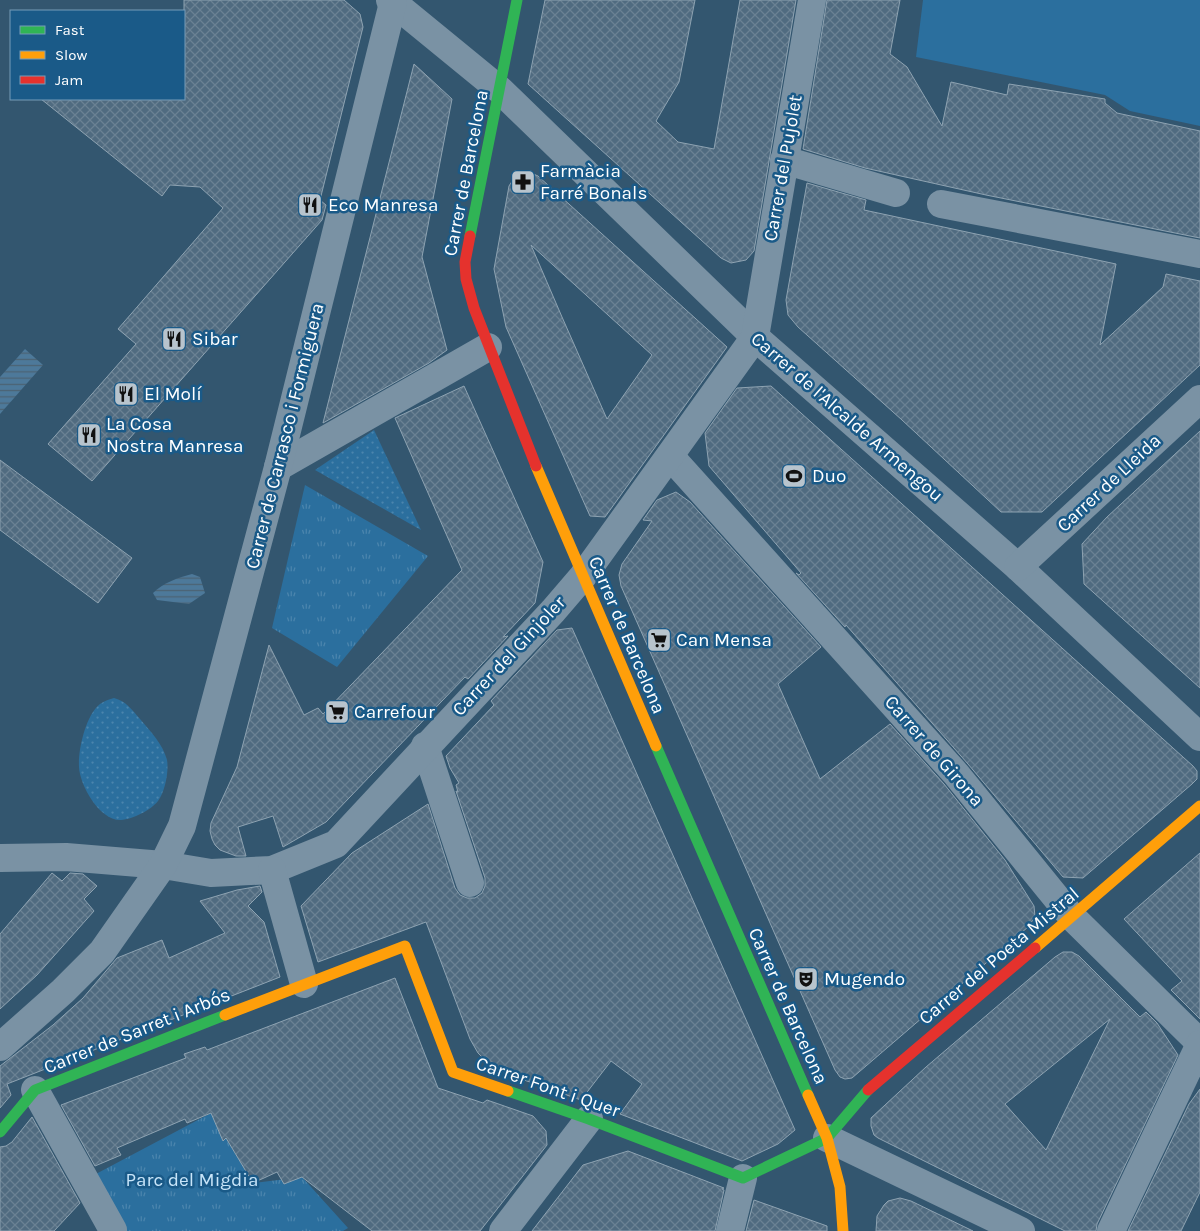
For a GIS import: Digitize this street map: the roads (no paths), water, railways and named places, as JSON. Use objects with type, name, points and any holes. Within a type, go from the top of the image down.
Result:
[{"type":"street","name":"Carrer de Barcelona","points":[[517,0],[465,262],[466,279],[488,347],[552,506],[827,1138],[840,1187],[843,1231]]},
{"type":"street","name":"Carrer del Pujolet","points":[[755,337],[812,0]]},
{"type":"street","name":"Carrer de l'Alcalde Armengou","points":[[392,1],[500,90],[755,337],[1018,567],[1200,736]]},
{"type":"street","name":"Carrer de Carrasco i Formiguera","points":[[0,1047],[63,991],[102,952],[163,865],[182,826],[278,468],[392,1]]},
{"type":"street","points":[[784,160],[896,193]]},
{"type":"street","points":[[941,204],[1200,254]]},
{"type":"street","name":"Carrer del Ginjoler","points":[[163,865],[211,873],[272,870],[336,844],[425,746],[553,611],[583,576],[755,337]]},
{"type":"street","points":[[278,468],[488,347]]},
{"type":"street","name":"Carrer de Lleida","points":[[1018,567],[1197,407]]},
{"type":"street","name":"Carrer de Girona","points":[[670,456],[956,774],[1072,918],[1200,1044]]},
{"type":"street","points":[[425,746],[470,883]]},
{"type":"street","name":"Carrer del Poeta Mistral","points":[[827,1138],[868,1090],[1072,918],[1200,806]]},
{"type":"street","points":[[0,858],[66,857],[163,865]]},
{"type":"street","points":[[272,870],[304,984]]},
{"type":"street","name":"Carrer Font i Quer","points":[[304,984],[405,946],[453,1072],[589,1120],[743,1178]]},
{"type":"street","name":"Carrer de Sarret i Arbós","points":[[0,1132],[36,1090],[304,984]]},
{"type":"street","points":[[1111,1231],[1200,1044]]},
{"type":"street","points":[[36,1090],[113,1230]]},
{"type":"street","points":[[503,1231],[589,1120]]},
{"type":"street","points":[[730,1231],[743,1178],[827,1138],[1021,1231]]},
{"type":"place","name":"Farmàcia Farré Bonals","points":[[523,182]]},
{"type":"place","name":"Eco Manresa","points":[[310,205]]},
{"type":"place","name":"Sibar","points":[[174,339]]},
{"type":"place","name":"El Molí","points":[[126,394]]},
{"type":"place","name":"La Cosa Nostra Manresa","points":[[89,435]]},
{"type":"place","name":"Duo","points":[[794,476]]},
{"type":"place","name":"Can Mensa","points":[[659,640]]},
{"type":"place","name":"Carrefour","points":[[337,712]]},
{"type":"place","name":"Mugendo","points":[[806,979]]},
{"type":"park label","name":"Parc del Migdia","points":[[192,1180]]}]
